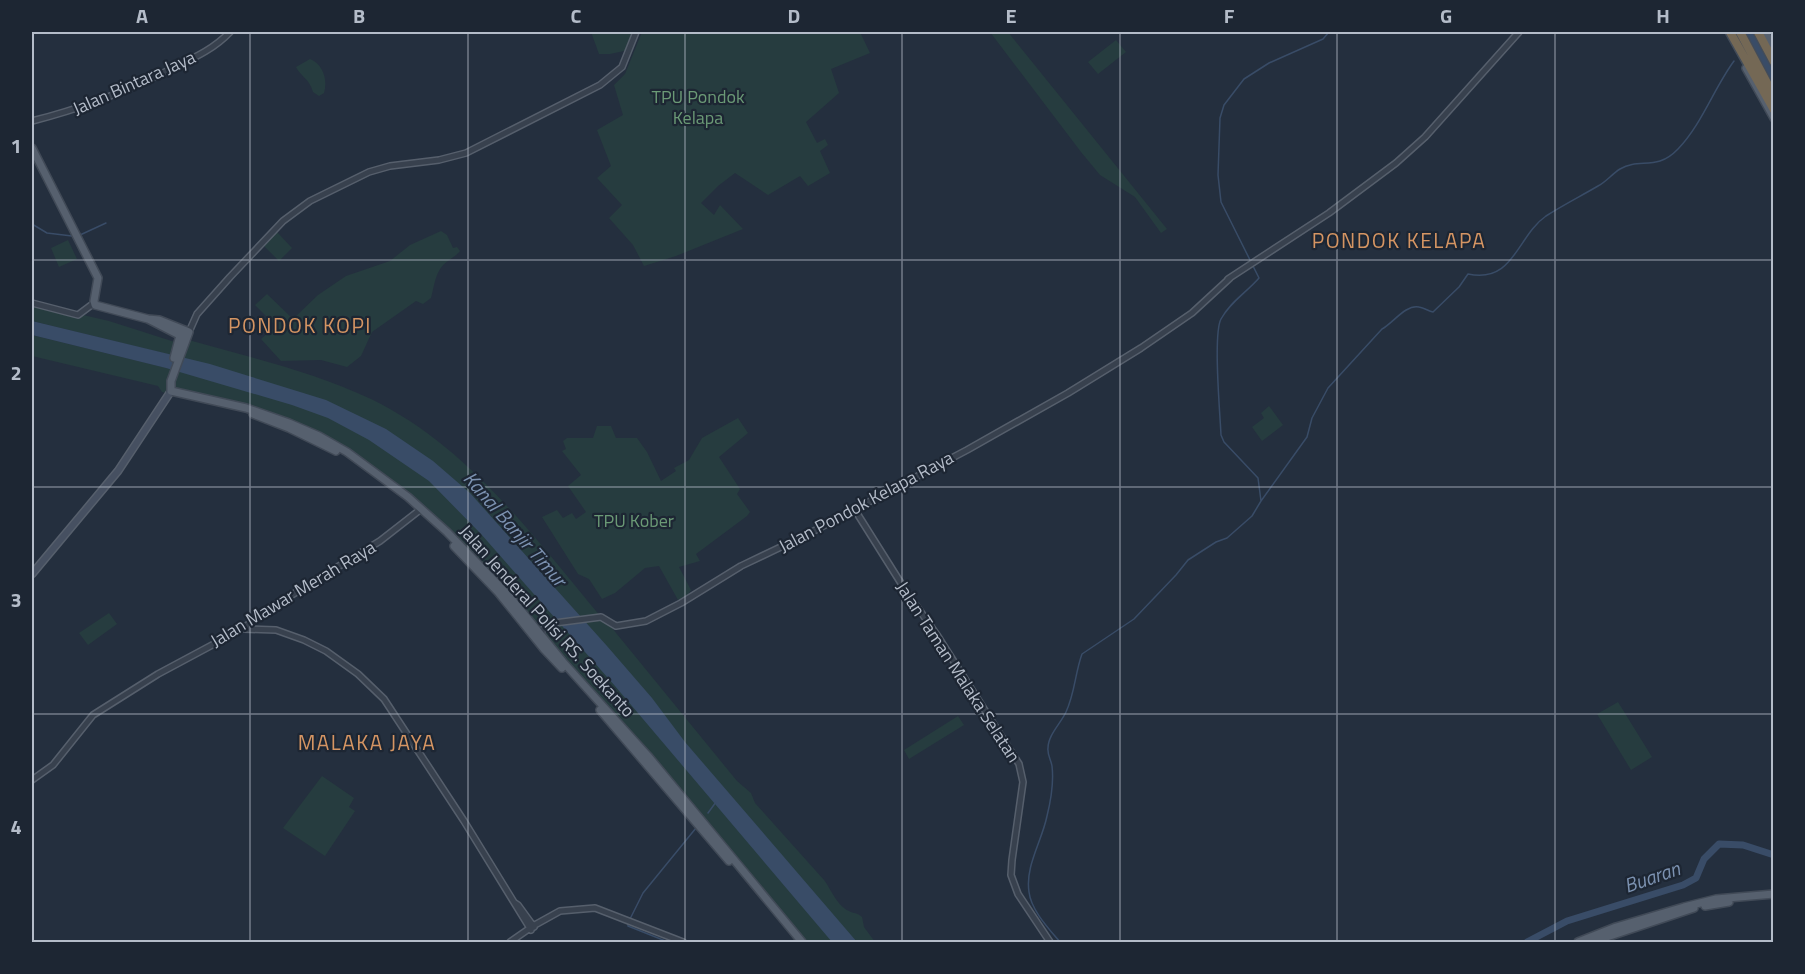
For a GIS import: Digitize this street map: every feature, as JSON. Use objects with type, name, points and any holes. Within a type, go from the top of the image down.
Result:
[{"type":"highway","points":[[1730,32],[1773,110]]},
{"type":"highway","points":[[1740,32],[1773,96]]},
{"type":"highway","points":[[1758,32],[1773,62]]},
{"type":"main road","points":[[1726,32],[1773,118]]},
{"type":"main road","points":[[1765,32],[1773,48]]},
{"type":"main road","points":[[32,148],[99,280],[94,303],[97,306],[148,319],[184,336],[170,381],[171,394],[166,406],[160,409],[118,471],[32,574]]},
{"type":"main road","name":"Jalan Jenderal Polisi RS. Soekanto","points":[[171,394],[246,408],[317,438],[380,476],[419,510],[542,631],[797,942]]},
{"type":"main road","name":"Jalan Jenderal Polisi RS. Soekanto","points":[[542,631],[549,645],[802,942]]},
{"type":"main road","points":[[1578,942],[1711,900],[1773,894]]},
{"type":"main road","points":[[1592,942],[1617,930],[1698,907],[1739,900],[1773,898]]},
{"type":"street","name":"Jalan Bintara Jaya","points":[[32,121],[72,111],[130,88],[212,48],[231,32]]},
{"type":"street","points":[[184,336],[206,303],[254,250],[283,221],[310,201],[345,182],[376,170],[439,160],[466,153],[600,85],[622,67],[636,32]]},
{"type":"street","name":"Jalan Pondok Kelapa Raya","points":[[542,631],[599,618],[605,618],[615,626],[646,621],[681,603],[741,566],[855,510],[967,450],[1141,348],[1189,314],[1213,290],[1329,213],[1396,163],[1425,137],[1520,32]]},
{"type":"street","points":[[32,303],[78,315],[94,303]]},
{"type":"street","name":"Jalan Mawar Merah Raya","points":[[32,780],[53,765],[74,736],[93,715],[103,708],[158,674],[242,629],[381,541],[419,510]]},
{"type":"street","name":"Jalan Taman Malaka Selatan","points":[[855,510],[1018,764],[1023,782],[1011,875],[1018,894],[1050,942]]},
{"type":"street","points":[[261,616],[264,629]]},
{"type":"street","points":[[242,629],[276,630],[304,640],[326,651],[358,674],[384,699],[461,816],[516,907],[532,928]]},
{"type":"street","points":[[511,942],[564,911],[595,908],[682,942]]},
{"type":"green space","points":[[591,32],[635,32],[633,49],[599,54]]},
{"type":"green space","name":"TPU Pondok Kelapa","points":[[642,32],[860,32],[870,53],[831,69],[839,93],[806,122],[817,143],[825,139],[828,145],[820,151],[830,173],[808,186],[800,176],[768,195],[735,173],[701,203],[714,215],[720,205],[743,229],[676,256],[644,266],[633,245],[609,218],[622,205],[597,178],[611,166],[597,130],[623,115],[614,85],[625,74]]},
{"type":"green space","points":[[990,32],[1008,32],[1167,229],[1161,233],[1135,197],[1100,175]]},
{"type":"green space","points":[[1116,40],[1126,52],[1098,74],[1088,62]]},
{"type":"green space","points":[[310,59],[318,65],[325,78],[324,93],[319,96],[313,92],[310,84],[296,67]]},
{"type":"green space","points":[[441,231],[447,235],[453,248],[457,247],[460,251],[440,269],[431,298],[423,304],[416,301],[372,332],[361,356],[347,367],[321,360],[281,361],[261,339],[276,326],[255,305],[267,294],[293,319],[318,295],[346,276],[390,261],[410,245]]},
{"type":"green space","points":[[277,232],[292,248],[279,261],[263,245]]},
{"type":"green space","points":[[68,240],[77,259],[59,267],[51,248]]},
{"type":"green space","points":[[32,303],[109,321],[178,343],[175,356],[32,321]]},
{"type":"green space","points":[[32,335],[171,369],[167,393],[162,392],[158,386],[32,356]]},
{"type":"green space","points":[[185,339],[303,372],[349,389],[406,419],[469,468],[524,525],[601,617],[609,621],[612,628],[737,781],[751,793],[755,803],[824,880],[841,905],[862,917],[864,927],[875,942],[802,942],[648,756],[439,525],[347,452],[267,415],[171,391]]},
{"type":"green space","points":[[1269,406],[1283,425],[1262,441],[1252,427],[1264,418],[1261,413]]},
{"type":"green space","name":"TPU Kober","points":[[738,418],[748,433],[719,457],[740,489],[737,494],[750,512],[696,554],[700,561],[679,567],[691,590],[687,596],[678,600],[659,566],[645,568],[615,593],[602,599],[589,579],[578,574],[542,517],[557,510],[563,518],[572,513],[576,519],[586,512],[568,486],[581,475],[562,451],[566,449],[563,441],[567,438],[593,438],[597,426],[611,426],[616,438],[637,438],[647,452],[661,481],[676,471],[674,468],[689,460],[702,438]]},
{"type":"green space","points":[[109,613],[117,624],[88,645],[79,633]]},
{"type":"green space","points":[[1618,702],[1652,757],[1631,770],[1597,714]]},
{"type":"green space","points":[[958,716],[964,725],[909,759],[904,750]]},
{"type":"green space","points":[[322,776],[354,798],[349,807],[355,811],[325,856],[283,828]]},
{"type":"water","points":[[32,321],[210,364],[326,400],[386,429],[433,461],[470,493],[607,646],[652,698],[685,742],[857,942],[832,942],[615,686],[481,534],[429,481],[369,440],[328,418],[292,405],[166,368],[32,335]]},
{"type":"waterway","points":[[1060,942],[1033,906],[1028,882],[1051,798],[1053,772],[1048,752],[1049,743],[1069,705],[1082,654],[1134,619],[1188,560],[1216,542],[1227,538],[1252,516],[1261,501],[1258,478],[1224,442],[1221,435],[1217,356],[1219,327],[1229,307],[1259,278],[1221,202],[1218,175],[1220,118],[1224,105],[1244,79],[1269,63],[1323,39],[1329,32]]},
{"type":"waterway","points":[[1749,32],[1774,78]]},
{"type":"waterway","points":[[1751,46],[1755,42]]},
{"type":"waterway","points":[[1261,501],[1307,437],[1312,418],[1328,388],[1382,329],[1409,308],[1419,307],[1433,312],[1459,287],[1468,274],[1483,275],[1496,272],[1505,265],[1536,225],[1546,216],[1601,184],[1620,169],[1634,164],[1655,162],[1670,156],[1694,128],[1734,61]]},
{"type":"waterway","points":[[80,235],[106,223]]},
{"type":"waterway","points":[[32,224],[47,233],[72,236]]},
{"type":"waterway","points":[[708,813],[716,802]]},
{"type":"waterway","points":[[630,919],[643,893],[696,828]]},
{"type":"waterway","name":"Buaran","points":[[1527,942],[1567,921],[1683,885],[1696,878],[1704,859],[1719,844],[1743,845],[1774,855]]},
{"type":"waterway","points":[[628,923],[628,926],[668,942]]},
{"type":"district","name":"PONDOK KELAPA","points":[[1399,241]]},
{"type":"district","name":"PONDOK KOPI","points":[[300,326]]},
{"type":"district","name":"MALAKA JAYA","points":[[367,743]]},
{"type":"water label","name":"Kanal Banjir Timur","points":[[515,529]]}]
